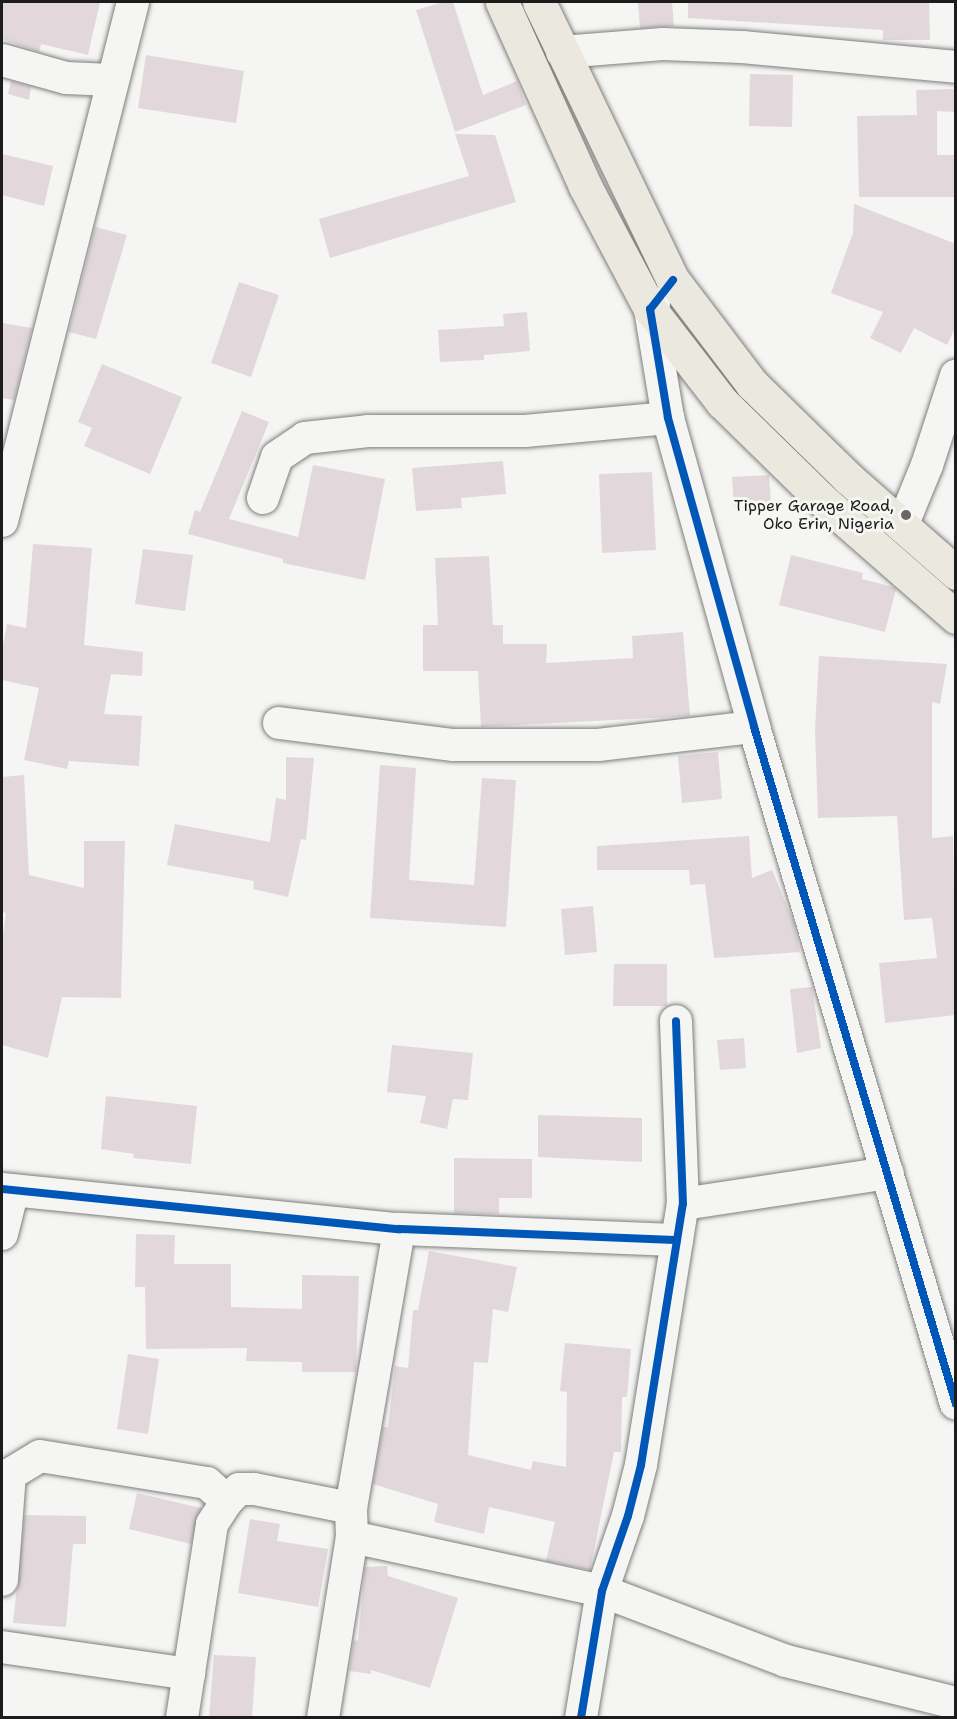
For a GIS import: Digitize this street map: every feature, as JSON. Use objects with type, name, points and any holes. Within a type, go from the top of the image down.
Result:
[{"type":"main road","points":[[502,2],[585,186],[650,309],[722,402],[820,498],[956,617]]},
{"type":"main road","points":[[539,2],[672,280],[752,384],[902,526],[956,573]]},
{"type":"street","points":[[2,520],[111,80],[133,2]]},
{"type":"street","points":[[561,52],[663,44],[742,46],[956,67]]},
{"type":"street","points":[[2,60],[66,78],[111,80]]},
{"type":"street","points":[[672,280],[650,309],[668,418],[754,727],[956,1404]]},
{"type":"street","points":[[902,526],[927,465],[956,376]]},
{"type":"street","points":[[263,498],[277,458],[304,438],[368,431],[525,431],[668,418]]},
{"type":"street","points":[[279,723],[454,745],[598,745],[754,727]]},
{"type":"street","points":[[581,1718],[602,1591],[628,1516],[641,1465],[683,1204],[676,1020]]},
{"type":"street","points":[[683,1204],[888,1173]]},
{"type":"street","points":[[2,1234],[7,1189],[399,1229],[677,1240]]},
{"type":"street","points":[[323,1718],[399,1229]]},
{"type":"street","points":[[2,1580],[6,1477],[40,1456],[207,1483],[227,1501]]},
{"type":"street","points":[[182,1718],[212,1524],[227,1501],[239,1489],[254,1489],[352,1522],[602,1591],[786,1661],[956,1703]]},
{"type":"street","points":[[2,1647],[189,1674]]},
{"type":"building","points":[[2,2],[100,2],[88,55],[41,44],[39,52],[2,39]]},
{"type":"building","points":[[444,2],[453,2],[483,95],[517,81],[526,105],[455,132],[416,10]]},
{"type":"building","points":[[638,2],[672,2],[674,26],[640,28]]},
{"type":"building","points":[[688,2],[929,2],[930,40],[883,40],[883,30],[688,18]]},
{"type":"building","points":[[146,55],[244,71],[236,123],[138,108]]},
{"type":"building","points":[[750,74],[793,75],[792,127],[749,126]]},
{"type":"building","points":[[11,81],[31,87],[29,100],[8,94]]},
{"type":"building","points":[[956,89],[956,112],[937,111],[937,155],[956,155],[956,197],[859,197],[857,116],[917,115],[916,90]]},
{"type":"building","points":[[455,134],[495,135],[516,202],[330,258],[319,219],[469,176]]},
{"type":"building","points":[[2,154],[53,166],[44,206],[2,195]]},
{"type":"building","points":[[854,204],[956,244],[956,326],[947,345],[914,328],[901,353],[870,338],[883,312],[831,293],[853,233]]},
{"type":"building","points":[[95,227],[127,235],[96,339],[69,332]]},
{"type":"building","points":[[239,282],[279,295],[251,377],[211,363]]},
{"type":"building","points":[[527,312],[530,351],[484,355],[484,360],[440,362],[438,330],[504,326],[503,314]]},
{"type":"building","points":[[2,323],[32,328],[14,400],[2,398]]},
{"type":"building","points":[[102,364],[182,397],[150,474],[84,446],[92,428],[78,422]]},
{"type":"building","points":[[242,411],[269,422],[229,519],[298,537],[313,465],[385,479],[365,580],[283,563],[283,559],[188,534],[195,510],[200,512]]},
{"type":"building","points":[[503,461],[506,494],[461,498],[462,508],[416,511],[412,468]]},
{"type":"building","points":[[652,472],[656,550],[602,553],[599,474]]},
{"type":"building","points":[[769,475],[771,504],[734,507],[732,477]]},
{"type":"building","points":[[33,544],[92,548],[84,645],[143,652],[142,676],[111,674],[104,714],[142,716],[139,766],[69,761],[67,769],[24,760],[39,688],[2,680],[2,650],[7,624],[26,628]]},
{"type":"building","points":[[143,549],[193,555],[185,611],[135,604]]},
{"type":"building","points":[[791,555],[863,573],[862,579],[896,589],[885,632],[779,605]]},
{"type":"building","points":[[489,556],[493,625],[503,625],[503,644],[547,644],[546,663],[633,658],[632,636],[683,632],[690,716],[481,727],[478,671],[423,671],[423,625],[438,625],[435,558]]},
{"type":"building","points":[[819,656],[947,664],[940,704],[932,702],[932,838],[953,836],[956,1015],[885,1023],[879,963],[937,958],[932,918],[904,920],[897,816],[818,818],[815,729]]},
{"type":"building","points":[[718,752],[722,799],[682,803],[678,756]]},
{"type":"building","points":[[286,757],[314,758],[306,840],[301,839],[288,897],[253,889],[254,881],[167,865],[175,824],[270,842],[276,798],[286,800]]},
{"type":"building","points":[[380,765],[416,768],[409,880],[474,885],[482,778],[516,780],[506,927],[370,918]]},
{"type":"building","points":[[24,775],[29,875],[84,888],[84,841],[125,841],[121,998],[62,997],[48,1058],[2,1045],[2,942],[6,913],[2,912],[2,777]]},
{"type":"building","points":[[749,836],[752,878],[772,870],[794,923],[800,952],[714,958],[705,884],[690,885],[689,870],[597,870],[597,846]]},
{"type":"building","points":[[593,906],[597,952],[565,955],[561,909]]},
{"type":"building","points":[[614,964],[667,964],[667,1006],[613,1006]]},
{"type":"building","points":[[812,987],[821,1048],[797,1053],[790,989]]},
{"type":"building","points":[[744,1038],[746,1068],[720,1070],[717,1040]]},
{"type":"building","points":[[392,1045],[473,1053],[468,1100],[453,1099],[447,1129],[420,1123],[426,1096],[387,1092]]},
{"type":"building","points":[[106,1096],[197,1106],[191,1164],[133,1158],[134,1154],[101,1149]]},
{"type":"building","points":[[538,1115],[642,1118],[642,1162],[538,1157]]},
{"type":"building","points":[[454,1158],[532,1159],[532,1198],[499,1198],[499,1214],[454,1213]]},
{"type":"building","points":[[136,1234],[175,1235],[174,1264],[231,1264],[231,1307],[302,1309],[302,1275],[359,1276],[356,1372],[302,1372],[302,1362],[246,1361],[247,1348],[146,1349],[145,1287],[135,1287]]},
{"type":"building","points":[[429,1251],[517,1267],[508,1312],[493,1309],[488,1363],[474,1362],[468,1455],[531,1470],[533,1461],[566,1467],[567,1392],[560,1391],[565,1343],[631,1349],[627,1397],[622,1397],[621,1452],[614,1452],[590,1570],[546,1561],[555,1522],[489,1507],[484,1534],[434,1522],[438,1504],[373,1484],[383,1427],[388,1427],[395,1366],[408,1368],[413,1310],[418,1310]]},
{"type":"building","points":[[128,1354],[159,1359],[148,1434],[117,1429]]},
{"type":"building","points":[[137,1493],[201,1508],[191,1544],[129,1529]]},
{"type":"building","points":[[25,1515],[86,1516],[86,1544],[73,1544],[66,1627],[13,1623]]},
{"type":"building","points":[[250,1519],[280,1524],[277,1541],[328,1549],[318,1607],[238,1593]]},
{"type":"building","points":[[387,1566],[388,1576],[458,1598],[430,1688],[371,1670],[371,1674],[349,1671],[354,1640],[358,1641],[365,1567]]},
{"type":"building","points":[[214,1655],[256,1657],[252,1718],[209,1718]]},
{"type":"cycle path","points":[[673,280],[650,309],[668,418],[754,727],[956,1404]]},
{"type":"cycle path","points":[[581,1718],[602,1591],[628,1516],[641,1465],[683,1204],[676,1021]]},
{"type":"cycle path","points":[[2,1189],[399,1229],[677,1240]]},
{"type":"place","name":"Tipper Garage Road, Oko Erin, Nigeria","points":[[906,515]]}]
